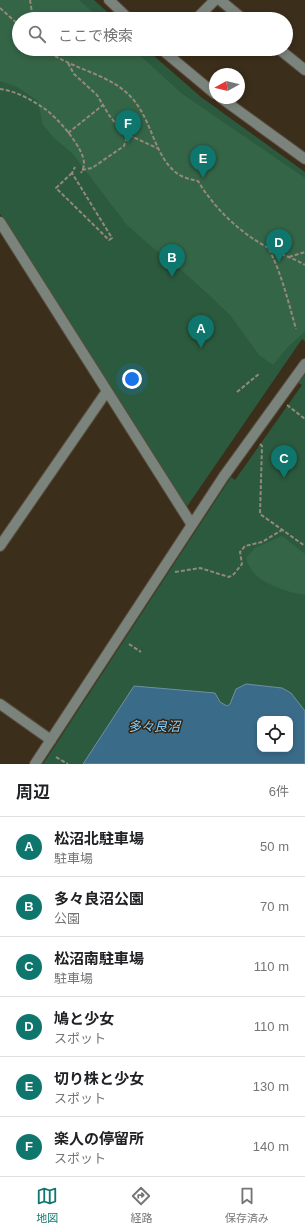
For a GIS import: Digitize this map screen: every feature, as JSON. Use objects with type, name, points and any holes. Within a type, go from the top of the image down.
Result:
[{"type":"street","points":[[109,0],[122,12]]},
{"type":"street","points":[[203,12],[215,0]]},
{"type":"street","points":[[220,0],[235,12]]},
{"type":"street","points":[[170,56],[209,89]]},
{"type":"street","points":[[288,56],[305,70]]},
{"type":"street","points":[[229,104],[305,159]]},
{"type":"street","points":[[0,222],[192,525]]},
{"type":"street","points":[[35,764],[224,476],[305,364]]},
{"type":"street","points":[[0,546],[107,392]]},
{"type":"street","points":[[0,704],[51,740]]},
{"type":"path","points":[[30,0],[31,12]]},
{"type":"path","points":[[0,8],[12,19]]},
{"type":"path","points":[[54,56],[112,83],[130,95],[143,111],[160,150],[172,170],[182,177],[198,181],[207,196],[251,237],[268,248],[305,265]]},
{"type":"path","points":[[68,63],[74,74],[97,95],[122,132],[127,136],[160,150]]},
{"type":"path","points":[[0,89],[28,98],[47,110],[74,139],[82,155],[84,164],[81,172],[92,168],[124,146],[127,136]]},
{"type":"path","points":[[68,133],[103,105]]},
{"type":"path","points":[[72,173],[112,238],[109,240],[56,188],[76,168]]},
{"type":"path","points":[[268,248],[278,268],[288,296],[296,329]]},
{"type":"path","points":[[289,258],[305,252]]},
{"type":"path","points":[[237,392],[260,373]]},
{"type":"path","points":[[286,404],[305,419]]},
{"type":"path","points":[[258,443],[262,446],[260,514],[305,546]]},
{"type":"path","points":[[175,572],[200,568],[229,577],[234,574],[242,564],[240,552],[245,546],[262,542],[282,530]]},
{"type":"path","points":[[129,644],[141,652]]},
{"type":"path","points":[[56,757],[68,764]]},
{"type":"green space","points":[[0,0],[94,0],[107,12],[12,12],[12,56],[154,56],[209,104],[305,172],[305,341],[302,339],[186,508],[0,214]]},
{"type":"green space","points":[[0,0],[79,0],[92,12],[12,12],[12,56],[141,56],[181,93],[305,178],[305,331],[287,348],[273,365],[259,355],[230,315],[176,265],[152,247],[127,225],[72,153],[54,138],[43,125],[38,101],[17,87],[0,81]]},
{"type":"green space","points":[[305,373],[305,764],[43,764],[231,477],[235,480],[302,385],[298,383]]},
{"type":"green space","points":[[282,536],[305,554],[305,594],[297,594],[284,590],[260,579],[252,570],[246,558],[255,548]]},
{"type":"water","name":"多々良沼","points":[[246,684],[282,688],[291,693],[305,711],[305,764],[83,764],[134,686],[215,693],[220,702],[227,706],[230,704],[236,689]]},
{"type":"place","name":"楽人の停留所","points":[[128,143]]},
{"type":"place","name":"切り株と少女","points":[[203,178]]},
{"type":"place","name":"鳩と少女","points":[[279,262]]},
{"type":"place","name":"多々良沼公園","points":[[172,277]]},
{"type":"place","name":"松沼北駐車場","points":[[201,348]]},
{"type":"place","name":"松沼南駐車場","points":[[284,478]]}]
